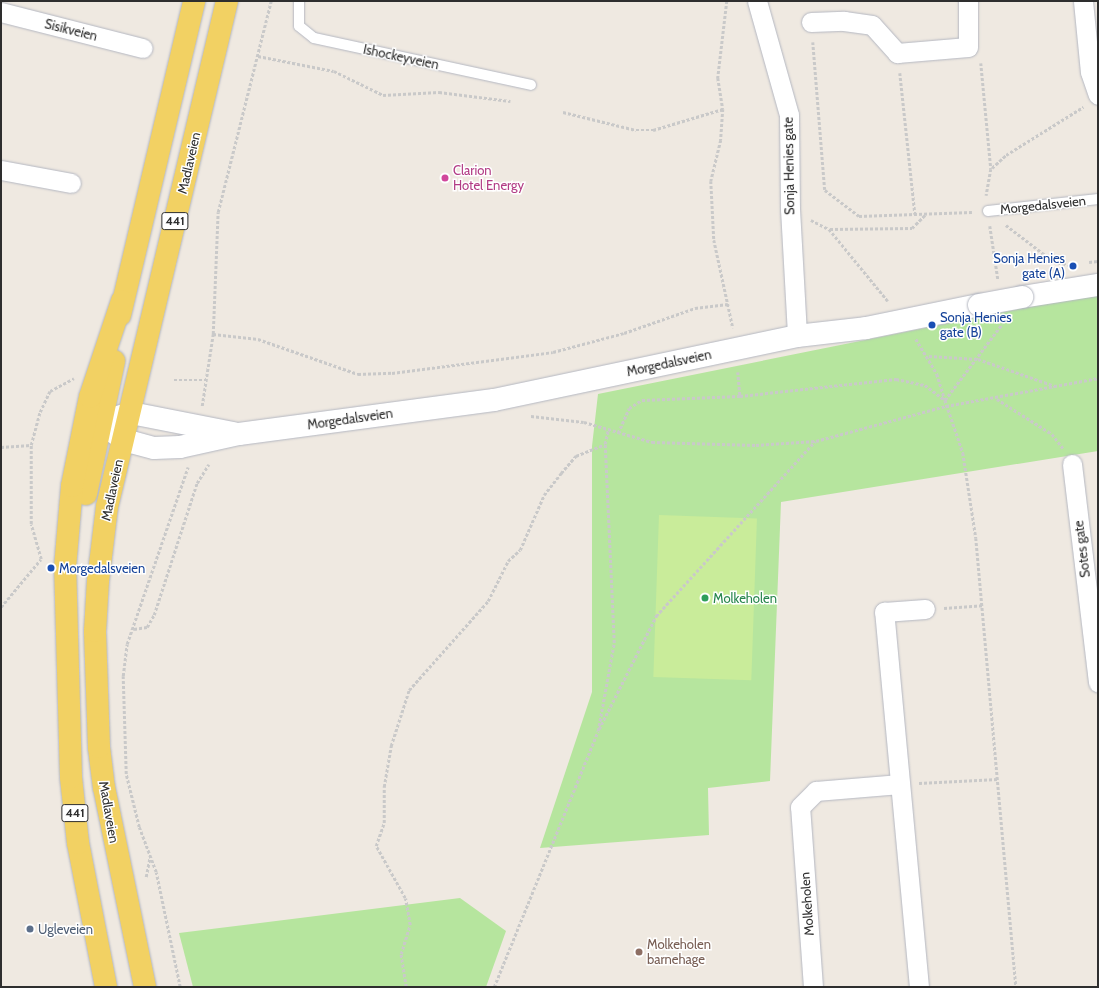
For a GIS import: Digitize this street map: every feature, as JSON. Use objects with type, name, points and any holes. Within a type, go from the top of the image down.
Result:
[{"type":"main road","name":"Madlaveien","points":[[68,636],[84,506],[101,423],[122,301],[194,1]]},
{"type":"main road","name":"Madlaveien","points":[[145,987],[104,788],[96,708],[95,631],[102,542],[124,440],[227,1]]},
{"type":"main road","name":"Madlaveien","points":[[106,987],[78,843],[71,777],[65,568],[72,486],[90,396],[122,301]]},
{"type":"street","name":"Sonja Henies gate","points":[[757,1],[789,115],[790,209],[797,336]]},
{"type":"street","points":[[812,22],[844,21],[872,25],[897,53],[968,48],[968,1]]},
{"type":"street","points":[[1082,1],[1090,72],[1097,96]]},
{"type":"street","name":"Sisikveien","points":[[1,12],[142,48]]},
{"type":"street","points":[[1,170],[71,183]]},
{"type":"street","name":"Morgedalsveien","points":[[101,423],[124,440],[154,448],[180,447],[239,434],[494,400],[797,336],[866,328],[1022,297],[1098,285]]},
{"type":"street","name":"Morgedalsveien","points":[[101,423],[131,413],[239,434]]},
{"type":"street","name":"Sotes gate","points":[[1072,464],[1098,682]]},
{"type":"street","points":[[919,987],[884,612],[925,609]]},
{"type":"street","name":"Molkeholen","points":[[813,987],[800,807],[816,791],[900,784]]},
{"type":"lane","name":"Ishockeyveien","points":[[299,1],[299,26],[314,38],[531,85]]},
{"type":"lane","name":"Morgedalsveien","points":[[988,211],[1098,199]]},
{"type":"path","points":[[202,406],[212,334],[218,212],[271,1]]},
{"type":"path","points":[[727,1],[718,78],[723,110],[721,140],[711,182],[714,240],[734,330]]},
{"type":"path","points":[[812,22],[825,190],[859,216],[988,211],[1053,261],[1073,266]]},
{"type":"path","points":[[968,48],[981,61],[991,169],[986,192],[988,211]]},
{"type":"path","points":[[897,53],[915,214]]},
{"type":"path","points":[[258,56],[334,71],[383,95],[439,92],[510,101]]},
{"type":"path","points":[[991,169],[1006,155],[1071,118],[1097,96]]},
{"type":"path","points":[[563,112],[622,126],[653,130],[723,110]]},
{"type":"path","points":[[790,209],[829,229],[892,306]]},
{"type":"path","points":[[829,229],[912,228],[926,214]]},
{"type":"path","points":[[212,334],[258,339],[312,361],[358,374],[392,373],[553,352],[624,333],[695,308],[728,304]]},
{"type":"path","points":[[916,339],[928,356],[963,452],[968,479],[983,605],[1016,987]]},
{"type":"path","points":[[928,356],[978,359],[1056,386]]},
{"type":"path","points":[[944,400],[978,359]]},
{"type":"path","points":[[738,372],[740,396]]},
{"type":"path","points":[[1,602],[41,559],[31,524],[31,445],[40,412],[50,391],[63,381],[80,377]]},
{"type":"path","points":[[524,415],[584,422],[652,442],[756,445],[816,441],[946,406],[996,399],[1098,378]]},
{"type":"path","points":[[618,433],[629,408],[642,400],[740,396],[896,379],[925,386],[944,400]]},
{"type":"path","points":[[174,380],[206,380]]},
{"type":"path","points":[[996,399],[1052,434],[1072,464]]},
{"type":"path","points":[[598,732],[614,643],[605,444],[608,430]]},
{"type":"path","points":[[494,987],[598,732],[656,616],[816,441]]},
{"type":"path","points":[[406,987],[401,954],[410,925],[405,898],[376,846],[384,823],[384,788],[391,746],[409,690],[488,601],[508,560],[520,550],[544,495],[561,473],[576,456],[605,444]]},
{"type":"path","points":[[1,447],[31,445]]},
{"type":"path","points":[[180,987],[150,855],[133,805],[125,752],[124,658],[191,459]]},
{"type":"path","points":[[134,628],[147,627],[154,615],[197,483],[206,466],[216,459]]},
{"type":"path","points":[[1,599],[6,598]]},
{"type":"path","points":[[1,607],[6,598]]},
{"type":"path","points":[[925,609],[983,605]]},
{"type":"path","points":[[900,784],[998,779]]},
{"type":"path","points":[[146,877],[150,855]]},
{"type":"green space","points":[[1098,293],[1098,451],[781,502],[770,781],[708,788],[709,835],[540,848],[592,692],[592,446],[598,394]]},
{"type":"green space","name":"Molkeholen","points":[[659,515],[757,518],[751,680],[653,677]]},
{"type":"green space","points":[[460,898],[506,931],[486,987],[193,987],[179,933]]},
{"type":"place","name":"Clarion Hotel Energy","points":[[445,178]]},
{"type":"place","name":"Sonja Henies gate (A)","points":[[1073,266]]},
{"type":"place","name":"Sonja Henies gate (B)","points":[[932,325]]},
{"type":"place","name":"Morgedalsveien","points":[[51,568]]},
{"type":"place","name":"Molkeholen","points":[[705,598]]},
{"type":"place","name":"Ugleveien","points":[[30,929]]},
{"type":"place","name":"Molkeholen barnehage","points":[[639,952]]}]
